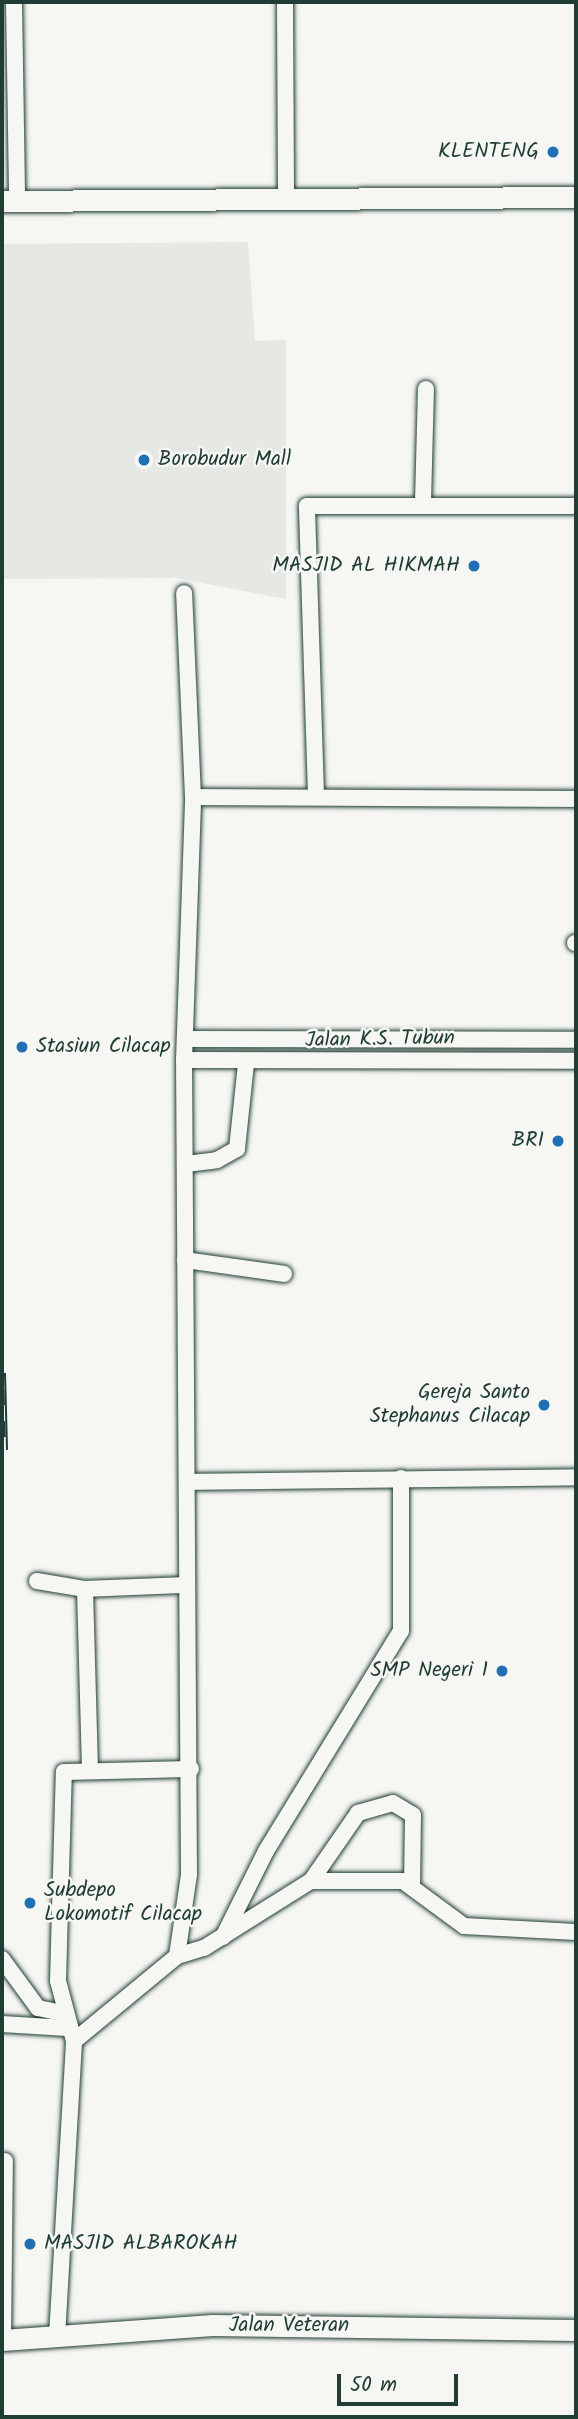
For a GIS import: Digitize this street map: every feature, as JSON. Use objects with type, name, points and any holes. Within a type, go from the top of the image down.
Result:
[{"type":"main road","points":[[10,201],[286,195],[576,197]]},
{"type":"main road","name":"Jalan Veteran","points":[[3,2340],[212,2325],[576,2330]]},
{"type":"street","points":[[10,201],[14,2]]},
{"type":"street","points":[[285,2],[286,195]]},
{"type":"street","points":[[424,502],[426,389]]},
{"type":"street","points":[[316,795],[307,506],[424,502],[576,506]]},
{"type":"street","points":[[177,1956],[187,1896],[191,1769],[186,1585],[184,1059],[188,1039],[193,797],[184,593]]},
{"type":"street","points":[[193,797],[316,795],[576,799]]},
{"type":"street","name":"Jalan K.S. Tubun","points":[[188,1039],[440,1042],[576,1040]]},
{"type":"street","points":[[440,1042],[440,1060]]},
{"type":"street","name":"Jalan K.S. Tubun","points":[[184,1059],[246,1063],[576,1061]]},
{"type":"street","points":[[186,1164],[217,1160],[237,1149],[246,1063]]},
{"type":"street","points":[[185,1259],[284,1273]]},
{"type":"street","points":[[187,1482],[576,1477]]},
{"type":"street","points":[[223,1937],[266,1851],[401,1631],[401,1478]]},
{"type":"street","points":[[37,1581],[85,1589],[186,1585]]},
{"type":"street","points":[[85,1589],[90,1769]]},
{"type":"street","points":[[57,2337],[68,2027],[62,1785],[68,1769],[191,1769]]},
{"type":"street","points":[[2,2024],[68,2027],[177,1956],[223,1937],[311,1881],[358,1813],[393,1803],[412,1815],[412,1884]]},
{"type":"street","points":[[311,1881],[412,1884],[464,1926],[576,1931]]},
{"type":"street","points":[[2,1959],[38,2008],[68,2027]]},
{"type":"street","points":[[3,2340],[5,2161]]},
{"type":"shaded area","name":"Borobudur Mall","points":[[248,242],[255,341],[286,340],[286,599],[176,578],[3,579],[2,244]]},
{"type":"railway","points":[[2,1373],[4,1450]]},
{"type":"place","name":"KLENTENG","points":[[553,152]]},
{"type":"place","name":"Borobudur Mall","points":[[144,460]]},
{"type":"place","name":"MASJID AL HIKMAH","points":[[474,566]]},
{"type":"place","name":"Stasiun Cilacap","points":[[22,1047]]},
{"type":"place","name":"BRI","points":[[558,1141]]},
{"type":"place","name":"Gereja Santo Stephanus Cilacap","points":[[544,1405]]},
{"type":"place","name":"SMP Negeri 1","points":[[502,1671]]},
{"type":"place","name":"Subdepo Lokomotif Cilacap","points":[[30,1903]]},
{"type":"place","name":"MASJID ALBAROKAH","points":[[30,2244]]}]
